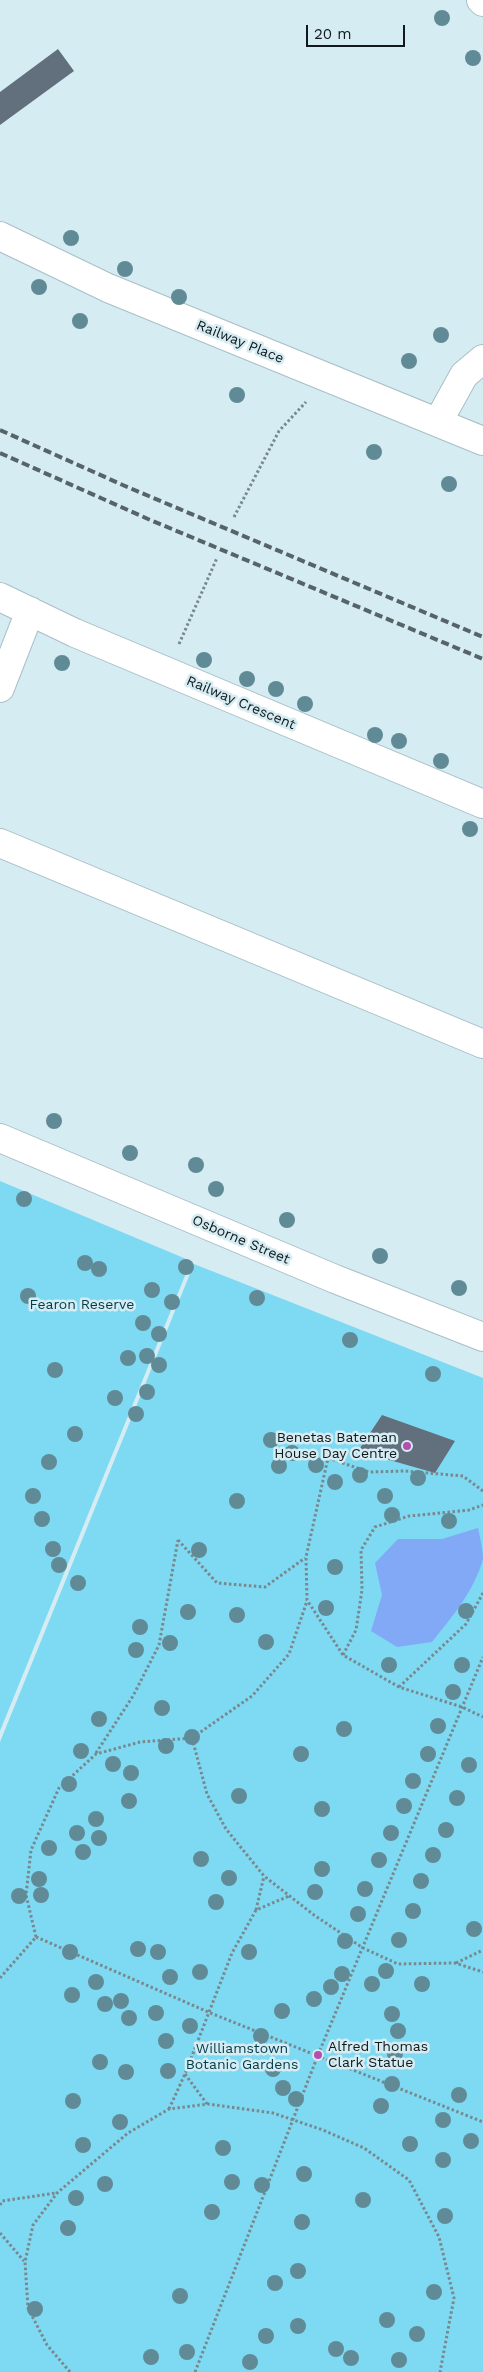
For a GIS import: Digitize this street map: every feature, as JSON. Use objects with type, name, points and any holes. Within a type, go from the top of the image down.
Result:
[{"type":"street","name":"Railway Place","points":[[0,236],[108,288],[483,442]]},
{"type":"street","points":[[438,422],[464,375],[483,359]]},
{"type":"street","name":"Railway Crescent","points":[[0,598],[162,670],[483,804]]},
{"type":"street","points":[[0,688],[30,612]]},
{"type":"street","points":[[0,843],[483,1044]]},
{"type":"street","name":"Osborne Street","points":[[0,1138],[335,1279],[483,1338]]},
{"type":"path","points":[[234,517],[278,430],[328,377]]},
{"type":"path","points":[[162,670],[182,639],[217,558]]},
{"type":"path","points":[[96,1754],[140,1742],[192,1738],[252,1696],[289,1654],[307,1600],[306,1557],[328,1458],[369,1472],[405,1471],[463,1476],[483,1491]]},
{"type":"path","points":[[343,1656],[356,1630],[362,1590],[361,1550],[376,1527],[409,1516],[468,1510],[483,1505]]},
{"type":"path","points":[[36,1937],[26,1894],[31,1850],[59,1788],[96,1754],[133,1696],[159,1645],[178,1540],[217,1582],[265,1587],[306,1557]]},
{"type":"path","points":[[398,1687],[417,1668],[442,1649],[466,1624],[483,1593]]},
{"type":"path","points":[[307,1600],[343,1656],[398,1687],[462,1707],[483,1717]]},
{"type":"path","points":[[195,2372],[318,2055],[483,1657]]},
{"type":"path","points":[[192,1738],[207,1794],[226,1829],[264,1876],[363,1948],[398,1964],[456,1963],[483,1972]]},
{"type":"path","points":[[169,2110],[232,1953],[256,1910],[264,1876]]},
{"type":"path","points":[[256,1910],[289,1896]]},
{"type":"path","points":[[0,1978],[36,1937]]},
{"type":"path","points":[[36,1937],[208,2012],[483,2122]]},
{"type":"path","points":[[456,1963],[483,1950]]},
{"type":"path","points":[[185,2074],[208,2104]]},
{"type":"path","points":[[70,2372],[47,2345],[28,2308],[25,2262],[32,2225],[57,2193],[128,2132],[169,2110],[208,2104],[273,2113],[323,2130],[364,2148],[409,2180],[438,2237],[454,2298],[440,2372]]},
{"type":"path","points":[[1,2202],[57,2193]]},
{"type":"path","points":[[0,2234],[25,2262]]},
{"type":"green space","name":"Fearon Reserve","points":[[0,1181],[191,1261],[0,1731]]},
{"type":"green space","name":"Williamstown Botanic Gardens","points":[[194,1264],[483,1378],[483,2372],[0,2372],[0,1742]]},
{"type":"shaded area","points":[[478,1528],[483,1559],[479,1571],[462,1603],[432,1642],[397,1647],[371,1631],[382,1595],[375,1563],[398,1539],[442,1539]]},
{"type":"building","points":[[58,49],[74,71],[0,125],[0,92]]},
{"type":"building","name":"Benetas Bateman House Day Centre","points":[[382,1415],[455,1441],[435,1473],[358,1451]]},
{"type":"railway","points":[[0,430],[125,486],[483,637]]},
{"type":"railway","points":[[0,453],[148,519],[483,659]]},
{"type":"place","name":"Benetas Bateman House Day Centre","points":[[407,1446]]},
{"type":"place","name":"Alfred Thomas Clark Statue","points":[[318,2055]]}]
